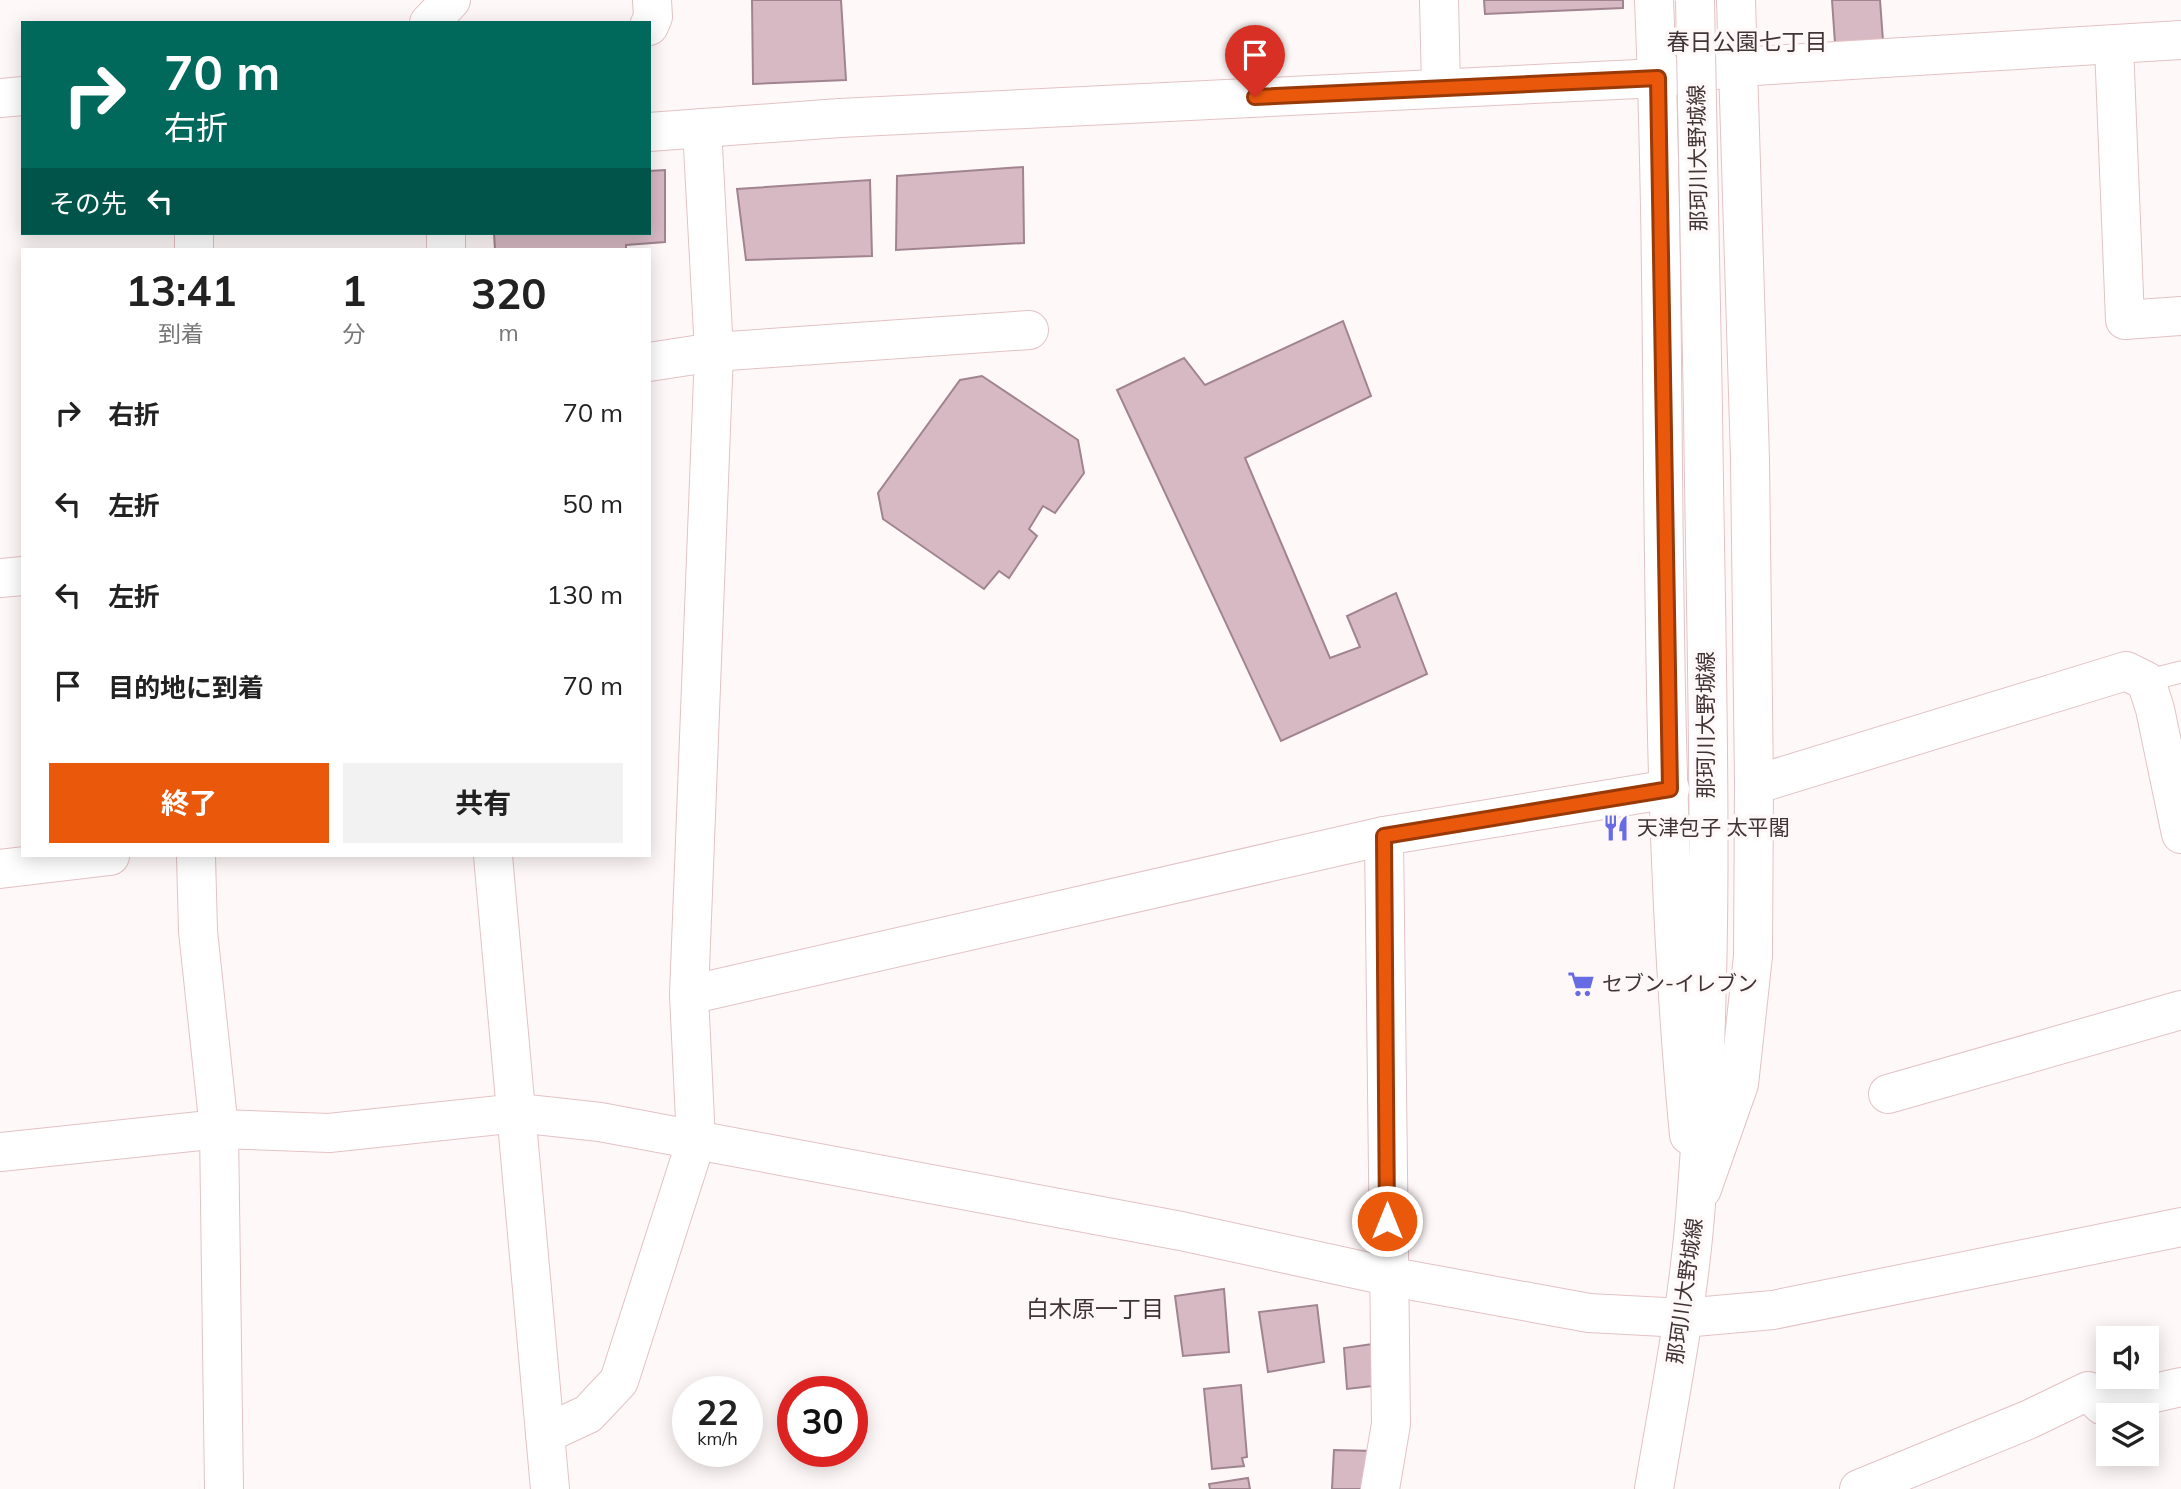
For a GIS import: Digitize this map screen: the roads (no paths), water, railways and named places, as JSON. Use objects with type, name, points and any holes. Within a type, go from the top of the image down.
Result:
[{"type":"street","points":[[431,21],[451,0]]},
{"type":"street","points":[[651,22],[652,0]]},
{"type":"street","points":[[1439,0],[1441,87]]},
{"type":"street","points":[[1654,0],[1658,78],[1670,789],[1681,1047],[1696,1205]]},
{"type":"street","name":"那珂川大野城線","points":[[1654,1489],[1683,1318],[1696,1205],[1707,1011],[1703,409],[1695,0]]},
{"type":"street","points":[[1696,1205],[1739,1084],[1753,956],[1750,458],[1736,0]]},
{"type":"street","points":[[651,131],[1441,87],[1658,78],[1738,67],[2181,40]]},
{"type":"street","points":[[2113,46],[2125,320],[2181,316]]},
{"type":"street","points":[[0,98],[21,96]]},
{"type":"street","points":[[545,1434],[588,1414],[619,1381],[696,1140],[689,995],[714,352],[702,128]]},
{"type":"street","points":[[651,362],[714,352],[1029,330]]},
{"type":"street","points":[[0,578],[21,576]]},
{"type":"street","points":[[1754,785],[2126,671],[2163,677],[2155,709],[2177,792],[2181,834]]},
{"type":"street","points":[[689,995],[1384,836],[1670,789]]},
{"type":"street","points":[[1380,1489],[1391,1424],[1387,1276],[1384,836]]},
{"type":"street","points":[[0,869],[102,857]]},
{"type":"street","points":[[196,857],[198,932],[219,1129],[224,1489]]},
{"type":"street","points":[[493,857],[550,1489]]},
{"type":"street","points":[[1888,1094],[2181,1010]]},
{"type":"street","points":[[0,1152],[219,1129],[329,1133],[517,1113],[600,1122],[1181,1231],[1387,1276],[1588,1312],[1683,1318],[1773,1310],[1857,1295],[2181,1227]]},
{"type":"street","points":[[1859,1489],[2030,1419],[2088,1391],[2102,1405],[2181,1387]]},
{"type":"place","name":"天津包子 太平閣","points":[[1616,828]]},
{"type":"place","name":"セブン-イレブン","points":[[1581,984]]},
{"type":"district","name":"春日公園七丁目","points":[[1747,42]]},
{"type":"district","name":"白木原一丁目","points":[[1095,1309]]}]
